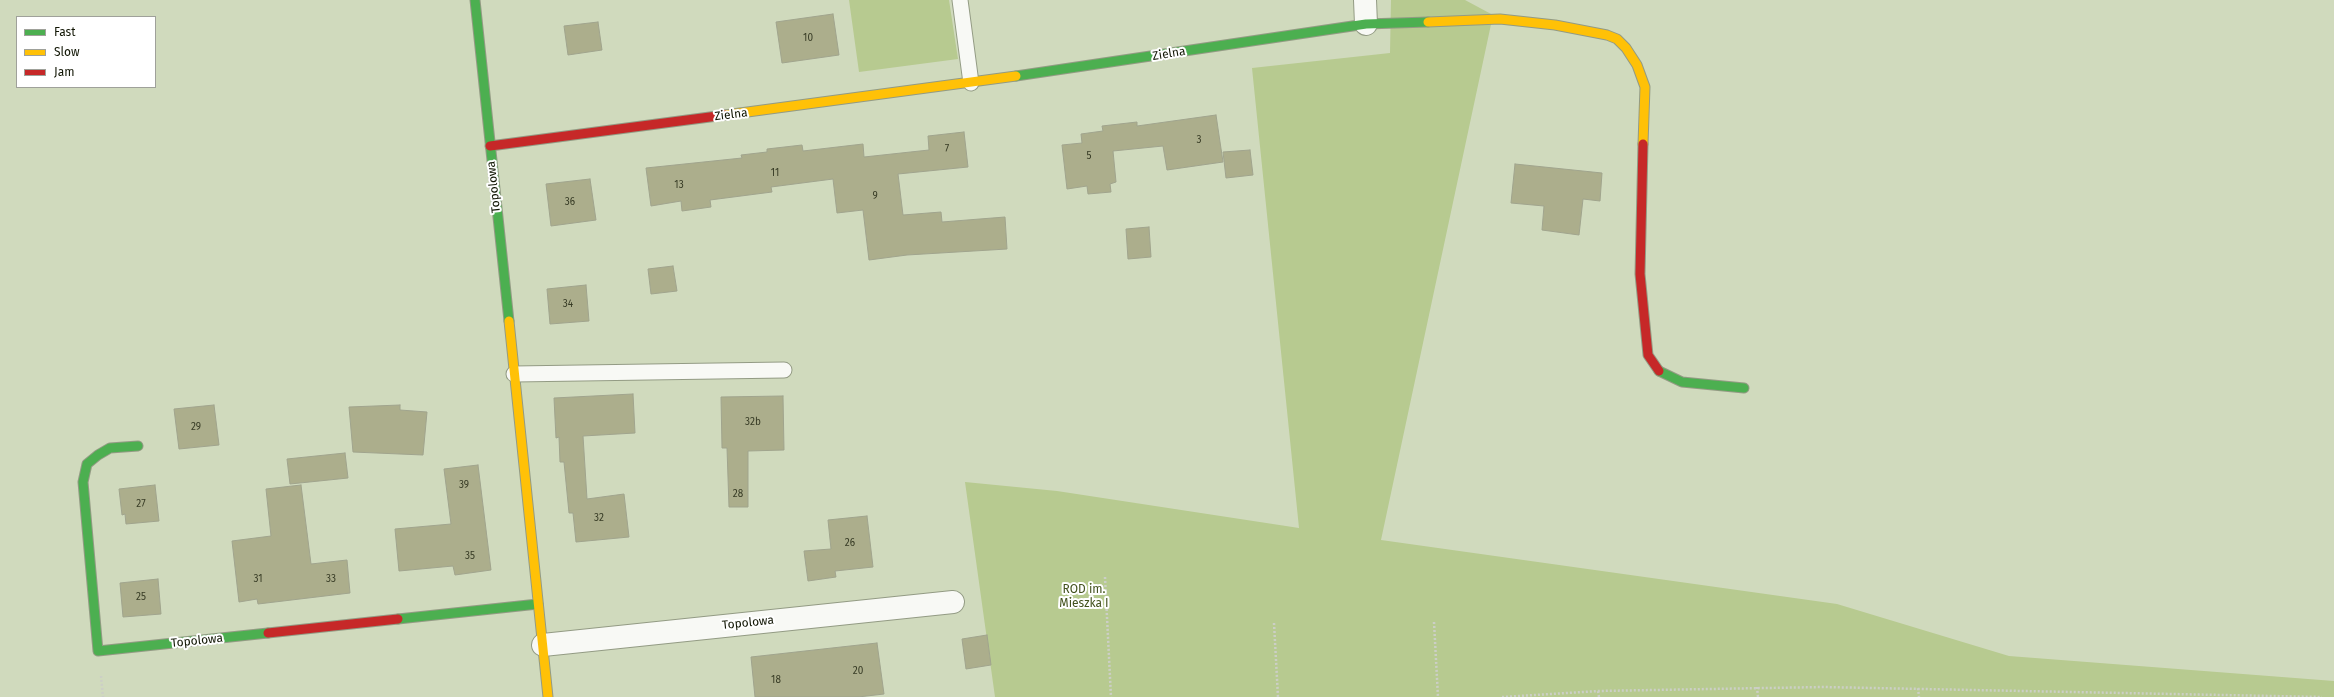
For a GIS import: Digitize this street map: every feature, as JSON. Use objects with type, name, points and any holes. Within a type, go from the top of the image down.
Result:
[{"type":"street","name":"Topolowa","points":[[475,0],[548,697]]},
{"type":"street","points":[[1364,0],[1366,24]]},
{"type":"street","name":"Zielna","points":[[490,146],[971,83],[1366,24],[1500,19],[1555,25],[1607,35],[1617,39],[1626,48],[1637,65],[1645,87],[1640,274],[1648,356],[1660,373],[1682,382],[1744,388]]},
{"type":"street","name":"Topolowa","points":[[138,446],[110,448],[98,455],[88,464],[83,482],[98,652],[538,604]]},
{"type":"street","name":"Topolowa","points":[[543,645],[953,602]]},
{"type":"lane","points":[[960,0],[971,83]]},
{"type":"lane","points":[[514,374],[784,370]]},
{"type":"path","points":[[1105,577],[1111,697]]},
{"type":"path","points":[[1434,622],[1438,697]]},
{"type":"path","points":[[1274,623],[1278,697]]},
{"type":"path","points":[[1757,687],[1758,697]]},
{"type":"path","points":[[1502,697],[1598,691],[1757,687],[1918,687],[2240,697],[2322,697]]},
{"type":"path","points":[[1918,687],[1919,697]]},
{"type":"path","points":[[1598,691],[1599,697]]},
{"type":"path","points":[[2078,692],[2078,697]]},
{"type":"green space","points":[[849,0],[949,0],[958,59],[859,72]]},
{"type":"green space","name":"ROD im. Mieszka I","points":[[1391,0],[1465,0],[1493,15],[1381,540],[1837,604],[2009,656],[2334,681],[2334,697],[995,697],[965,482],[1057,491],[1299,528],[1252,68],[1390,53]]},
{"type":"building","points":[[833,14],[839,55],[782,63],[776,22]]},
{"type":"building","points":[[598,22],[602,50],[568,55],[564,26]]},
{"type":"building","points":[[1216,115],[1223,162],[1167,170],[1163,146],[1113,151],[1116,182],[1110,184],[1111,192],[1088,194],[1087,186],[1067,189],[1062,145],[1082,143],[1081,134],[1103,131],[1102,126],[1137,122],[1137,126]]},
{"type":"building","points":[[964,132],[968,167],[898,174],[903,215],[941,212],[942,222],[1005,217],[1007,249],[907,255],[869,260],[863,210],[837,213],[833,179],[771,187],[772,192],[710,200],[711,207],[682,211],[681,201],[651,206],[646,168],[742,158],[741,155],[767,152],[767,149],[802,145],[803,151],[863,144],[864,157],[929,150],[928,136]]},
{"type":"building","points":[[1250,150],[1253,175],[1226,178],[1223,152]]},
{"type":"building","points":[[1515,164],[1602,173],[1600,201],[1583,199],[1579,235],[1542,230],[1544,206],[1511,203]]},
{"type":"building","points":[[590,179],[596,220],[551,226],[546,184]]},
{"type":"building","points":[[1149,227],[1151,257],[1128,259],[1126,229]]},
{"type":"building","points":[[673,266],[677,291],[651,294],[648,269]]},
{"type":"building","points":[[586,285],[589,321],[550,324],[547,289]]},
{"type":"building","points":[[633,394],[635,433],[583,436],[587,499],[624,494],[629,537],[576,542],[573,513],[569,513],[564,462],[560,462],[559,437],[556,438],[554,398]]},
{"type":"building","points":[[783,396],[784,450],[748,451],[748,507],[729,507],[727,448],[722,448],[721,397]]},
{"type":"building","points":[[214,405],[219,445],[179,449],[174,409]]},
{"type":"building","points":[[400,405],[400,410],[427,412],[423,455],[353,452],[349,407]]},
{"type":"building","points":[[345,453],[348,478],[290,484],[287,459]]},
{"type":"building","points":[[478,465],[491,570],[455,575],[453,566],[399,571],[395,529],[451,524],[444,469]]},
{"type":"building","points":[[155,485],[159,521],[126,524],[125,514],[122,515],[119,489]]},
{"type":"building","points":[[301,485],[311,564],[347,560],[350,593],[258,604],[257,599],[239,602],[232,541],[271,536],[266,489]]},
{"type":"building","points":[[867,516],[873,567],[835,571],[836,577],[808,581],[804,551],[831,549],[828,520]]},
{"type":"building","points":[[158,579],[161,614],[123,617],[120,583]]},
{"type":"building","points":[[987,635],[991,665],[966,669],[962,639]]},
{"type":"building","points":[[877,643],[884,694],[858,697],[755,697],[751,657]]},
{"type":"traffic: fast","points":[[475,0],[509,321]]},
{"type":"traffic: fast","points":[[1016,76],[1366,24],[1428,22]]},
{"type":"traffic: fast","points":[[1659,371],[1682,382],[1744,388]]},
{"type":"traffic: fast","points":[[138,446],[110,448],[98,455],[87,464],[83,482],[98,651],[268,633]]},
{"type":"traffic: fast","points":[[398,619],[538,604]]},
{"type":"traffic: slow","points":[[1428,22],[1500,19],[1555,25],[1607,35],[1617,39],[1626,48],[1637,65],[1645,87],[1643,144]]},
{"type":"traffic: slow","points":[[725,115],[1016,76]]},
{"type":"traffic: slow","points":[[509,321],[548,697]]},
{"type":"traffic: jam","points":[[490,146],[725,115]]},
{"type":"traffic: jam","points":[[1643,144],[1640,274],[1648,355],[1659,371]]},
{"type":"traffic: jam","points":[[268,633],[398,619]]}]
